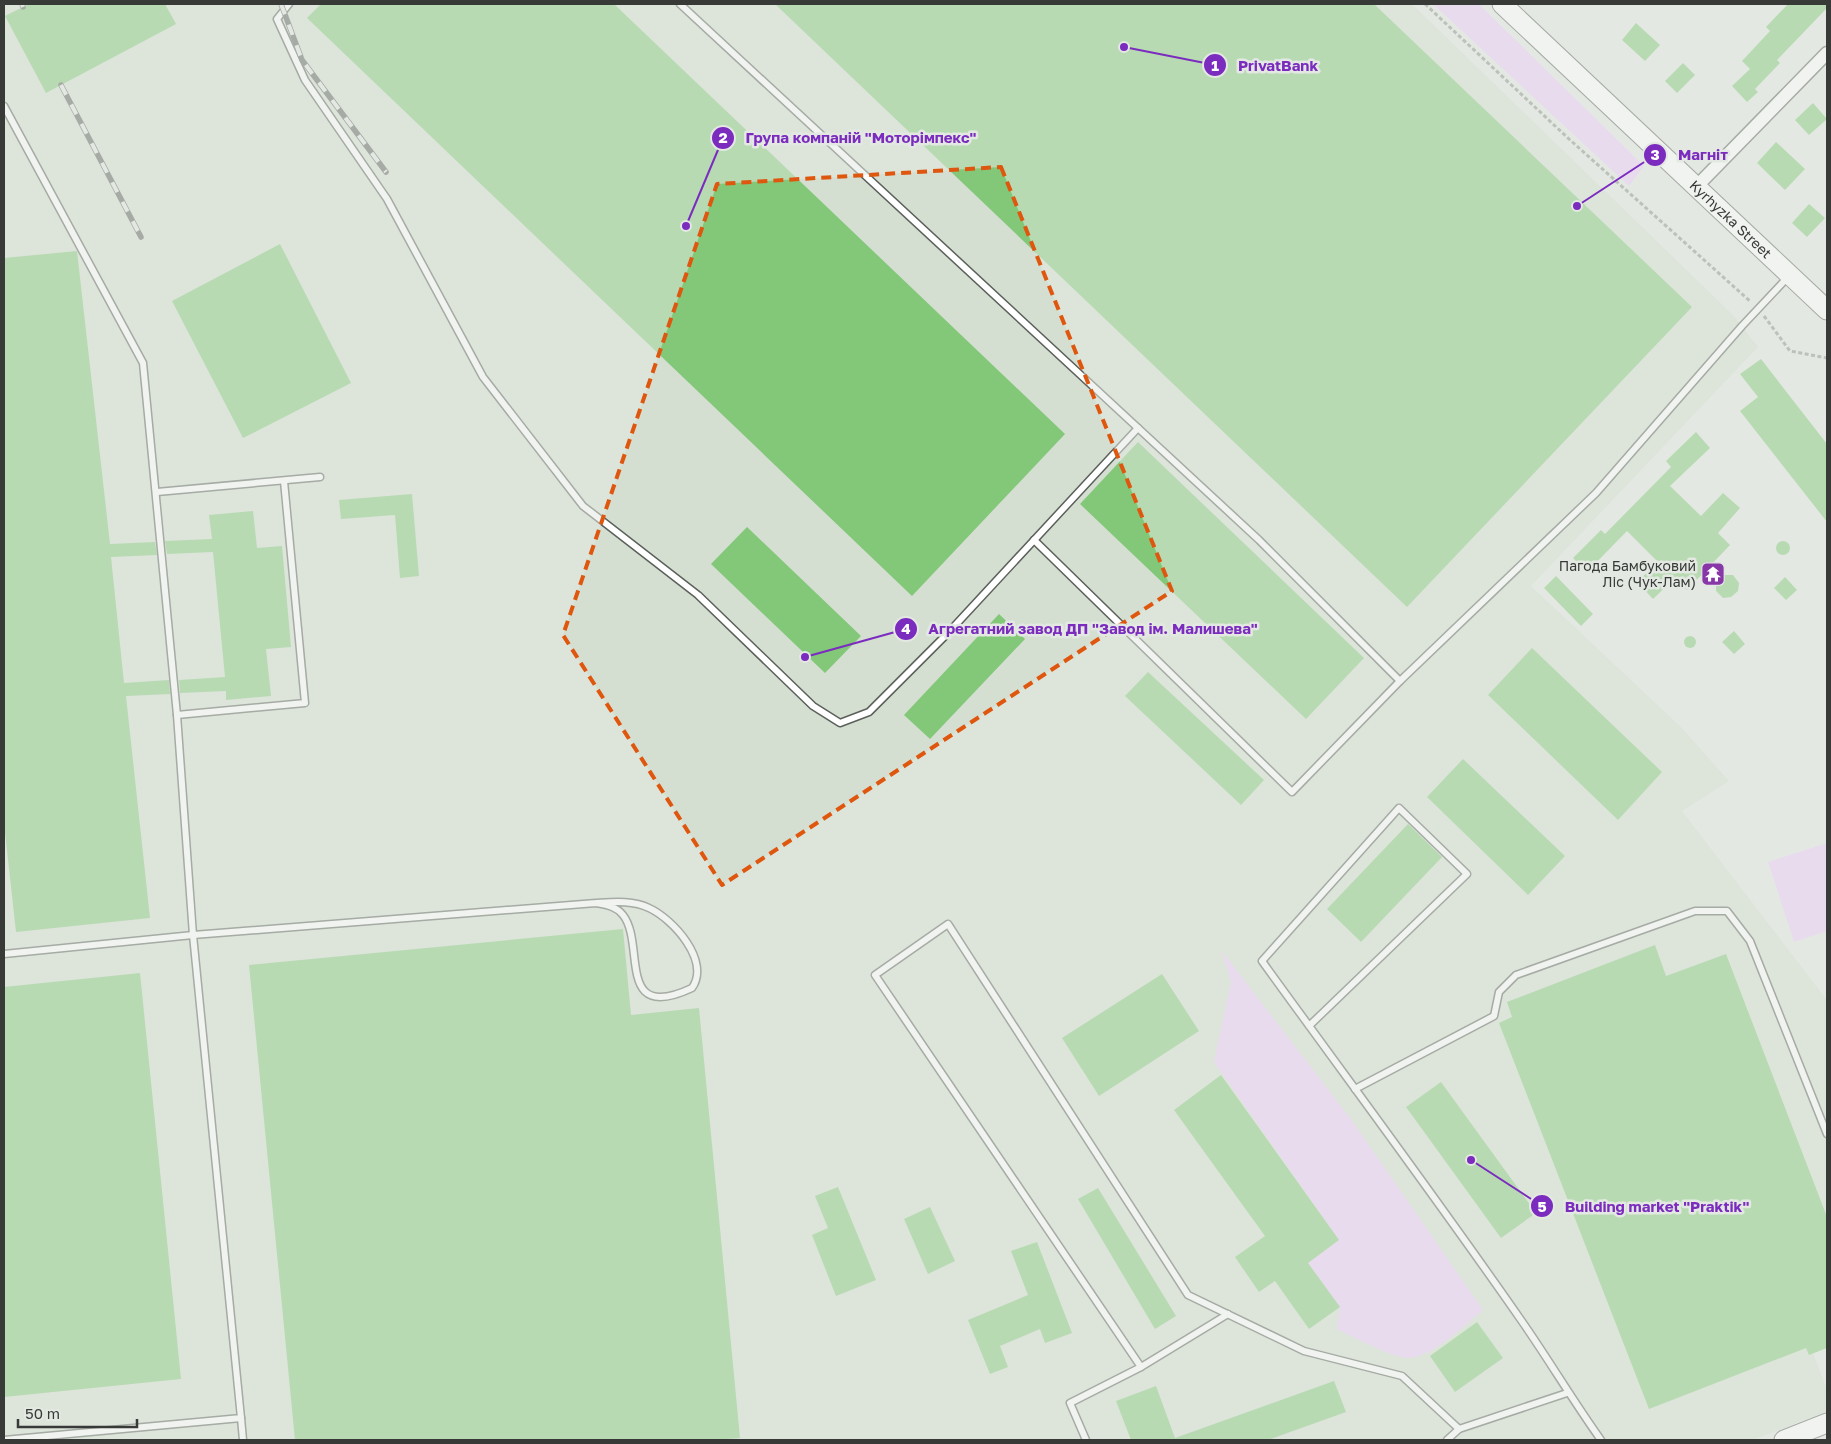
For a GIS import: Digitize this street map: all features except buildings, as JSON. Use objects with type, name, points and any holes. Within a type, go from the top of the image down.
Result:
[{"type":"street","name":"Kyrhyzka Street","points":[[1502,4],[1827,310]]},
{"type":"street","points":[[1696,187],[1827,53]]},
{"type":"street","points":[[1784,1440],[1827,1423]]},
{"type":"lane","points":[[289,4],[277,19],[304,80],[386,199],[483,377],[583,506],[698,595],[813,706],[840,723],[869,712],[948,633],[1138,428]]},
{"type":"lane","points":[[680,4],[1259,540],[1400,680]]},
{"type":"lane","points":[[4,106],[143,363],[157,492],[177,716],[193,935],[243,1440]]},
{"type":"lane","points":[[1034,540],[1292,792],[1400,680],[1596,493],[1789,276]]},
{"type":"lane","points":[[157,492],[320,477]]},
{"type":"lane","points":[[177,716],[305,703],[284,481]]},
{"type":"lane","points":[[1309,1026],[1467,874],[1399,808],[1262,961],[1522,1321],[1567,1393],[1601,1440]]},
{"type":"lane","points":[[4,954],[193,935],[596,902],[617,902],[649,907],[674,926],[687,942],[695,959],[698,973],[692,988],[669,996],[655,996],[647,993],[636,974],[626,920],[613,907],[596,902]]},
{"type":"lane","points":[[1355,1090],[1494,1016],[1499,992],[1516,975],[1694,911],[1727,911],[1750,941],[1827,1134]]},
{"type":"lane","points":[[1141,1366],[875,975],[948,924],[1188,1295],[1304,1351],[1402,1376],[1459,1429]]},
{"type":"lane","points":[[1086,1440],[1070,1403],[1141,1366],[1228,1314]]},
{"type":"lane","points":[[1447,1440],[1459,1429],[1567,1393]]},
{"type":"lane","points":[[4,1440],[241,1418]]},
{"type":"path","points":[[1425,4],[1569,139],[1759,309],[1790,351],[1827,358]]},
{"type":"highlighted area","points":[[1001,167],[1172,591],[722,885],[563,635],[717,184]]},
{"type":"shaded area","points":[[4,4],[1412,4],[1734,316],[1758,347],[1531,586],[1681,727],[1729,781],[1682,811],[1827,1000],[1827,1287],[1793,1300],[1827,1390],[1827,1411],[1753,1440],[4,1440]]},
{"type":"shaded area","points":[[1433,4],[1479,4],[1644,166],[1629,186]]},
{"type":"shaded area","points":[[1827,843],[1827,931],[1794,942],[1768,862]]},
{"type":"shaded area","points":[[1221,950],[1350,1118],[1483,1310],[1448,1339],[1428,1352],[1409,1358],[1394,1355],[1337,1329],[1340,1307],[1308,1263],[1339,1240],[1214,1062],[1231,982]]},
{"type":"railway","points":[[281,4],[302,60],[386,172]]},
{"type":"railway","points":[[61,85],[141,237]]},
{"type":"place","name":"PrivatBank","points":[[1124,47]]},
{"type":"place","name":"Магніт","points":[[1577,206]]},
{"type":"place","name":"Група компаній \"Моторімпекс\"","points":[[686,226]]},
{"type":"place","name":"Пагода Бамбуковий Ліс (Чук-Лам)","points":[[1713,574]]},
{"type":"place","name":"Агрегатний завод ДП \"Завод ім. Малишева\"","points":[[805,657]]},
{"type":"place","name":"Building market \"Praktik\"","points":[[1471,1160]]}]
